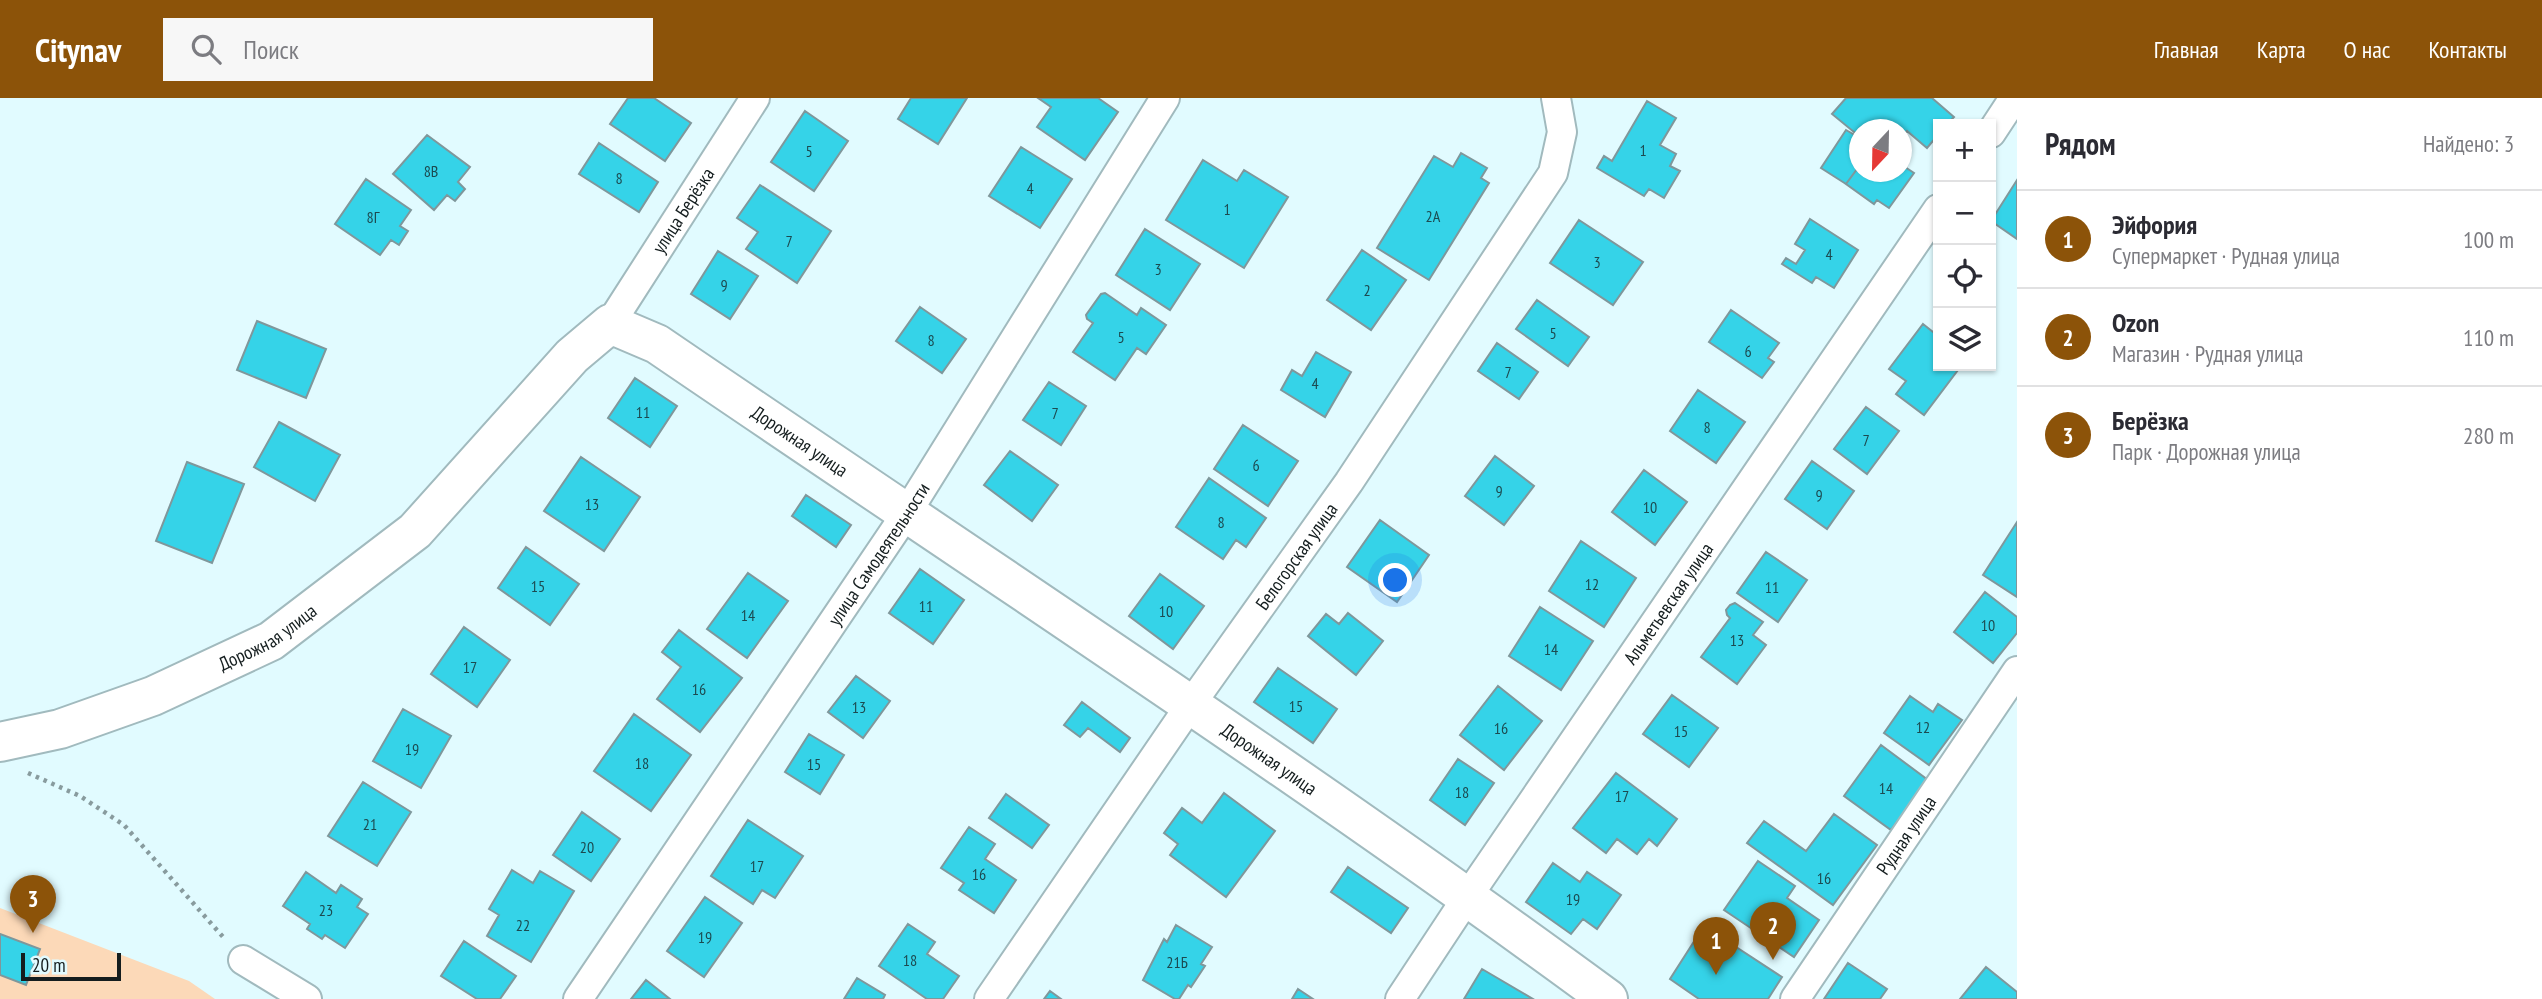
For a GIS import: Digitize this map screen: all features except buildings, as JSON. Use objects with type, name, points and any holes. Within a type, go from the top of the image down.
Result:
[{"type":"street","name":"улица Берёзка","points":[[610,324],[755,98]]},
{"type":"street","name":"улица Самодеятельности","points":[[578,999],[906,514],[1165,98]]},
{"type":"street","name":"Белогорская улица","points":[[989,999],[1191,704],[1349,482],[1553,173],[1562,132],[1556,98]]},
{"type":"street","points":[[1996,125],[2014,98]]},
{"type":"street","name":"Альметьевская улица","points":[[1400,999],[1933,216]]},
{"type":"street","name":"Дорожная улица","points":[[10,756],[60,729],[153,696],[271,640],[415,531],[572,356],[610,324],[657,344],[1191,704],[1468,896],[1608,999]]},
{"type":"street","name":"Рудная улица","points":[[1795,999],[2017,671]]},
{"type":"street","points":[[243,960],[307,999]]},
{"type":"path","points":[[10,756],[124,825],[243,960]]},
{"type":"shaded area","points":[[0,908],[189,981],[215,999],[0,999]]},
{"type":"place","name":"Берёзка","points":[[33,933]]},
{"type":"place","name":"Ozon","points":[[1773,960]]},
{"type":"place","name":"Эйфория","points":[[1716,975]]}]
